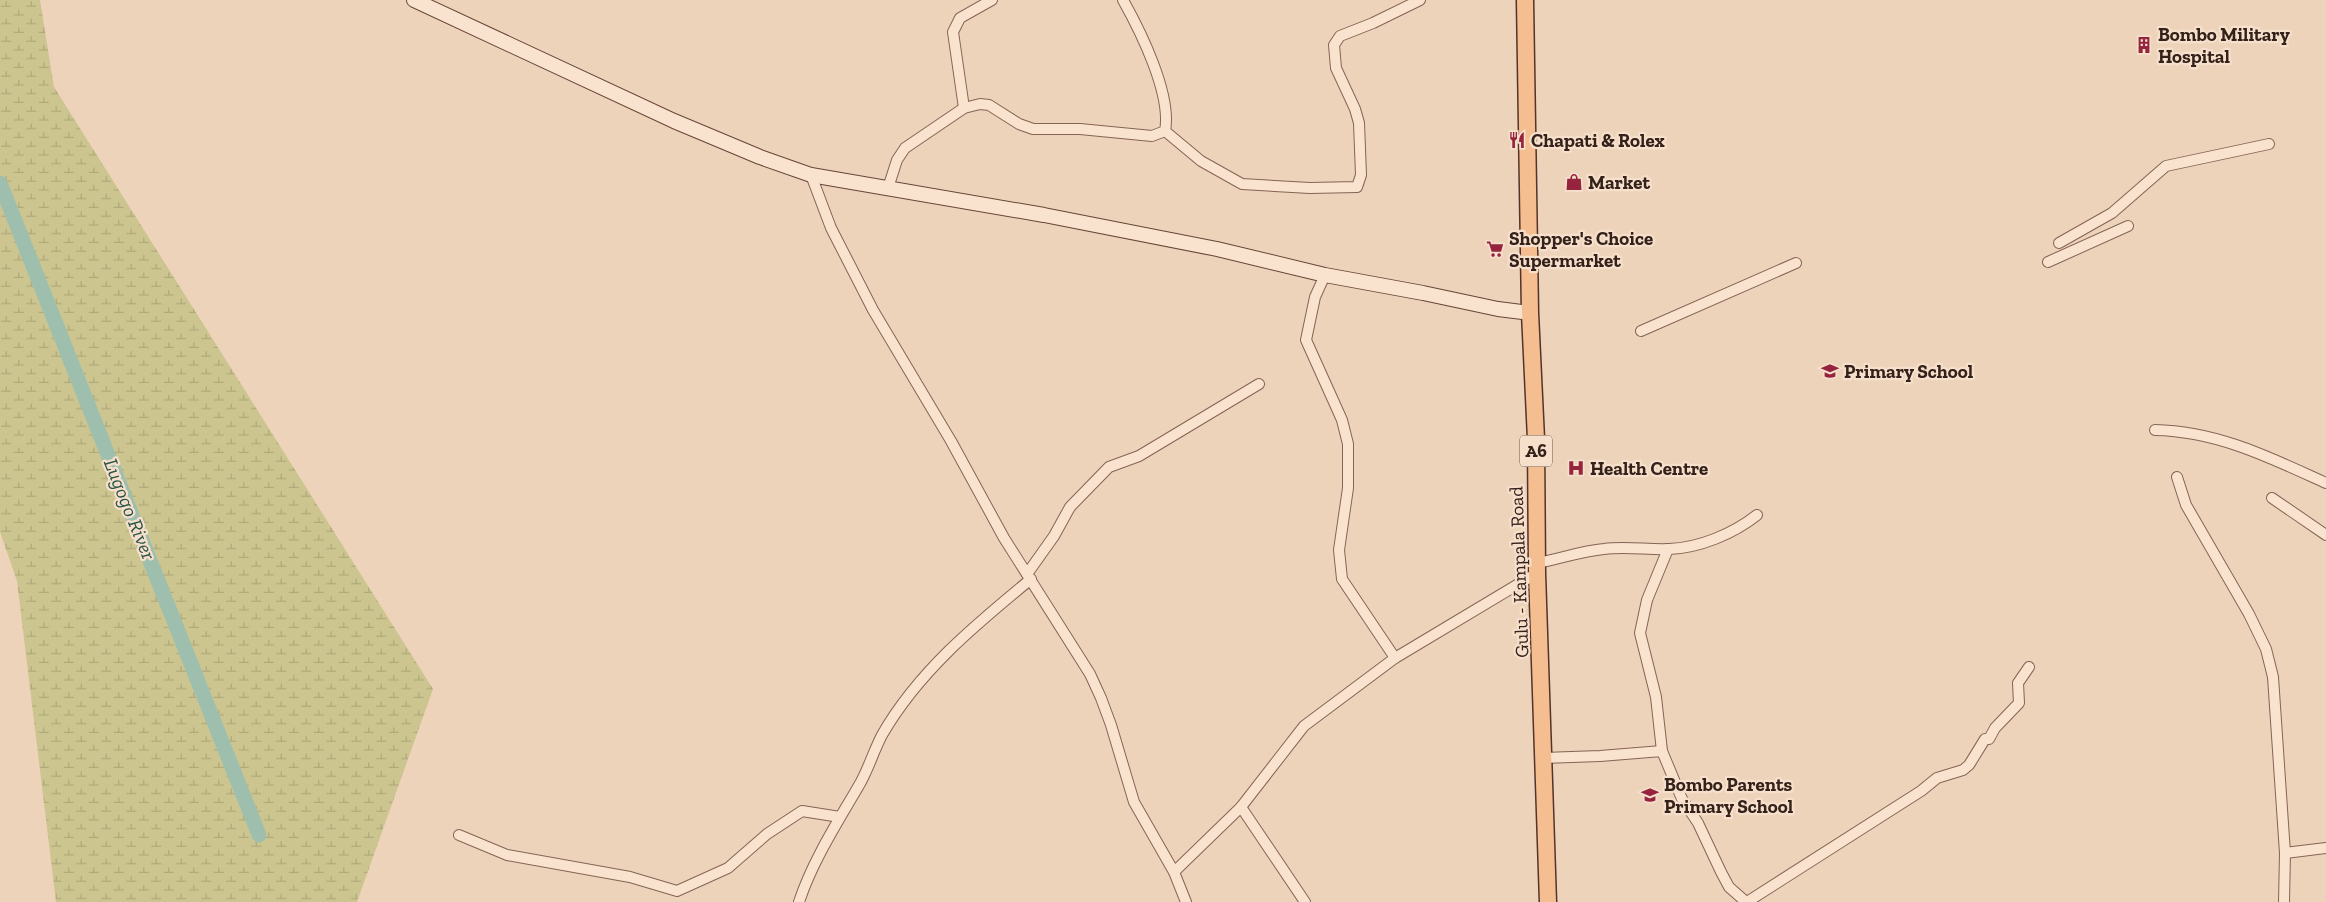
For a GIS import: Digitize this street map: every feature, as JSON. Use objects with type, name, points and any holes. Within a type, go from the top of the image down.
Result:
[{"type":"main road","name":"Gulu - Kampala Road","points":[[1525,0],[1530,313],[1536,439],[1537,568],[1548,902]]},
{"type":"street","points":[[414,0],[674,121],[760,157],[811,175],[1044,215],[1217,249],[1325,275],[1416,291],[1498,309],[1530,313]]},
{"type":"street","points":[[964,108],[954,32],[960,18],[992,0]]},
{"type":"street","points":[[1123,0],[1149,53],[1166,114],[1165,131]]},
{"type":"street","points":[[1165,131],[1201,161],[1242,184],[1310,188],[1357,187],[1361,176],[1359,123],[1356,109],[1336,68],[1334,45],[1340,36],[1373,23],[1420,0]]},
{"type":"street","points":[[888,188],[897,160],[905,148],[964,108],[980,104],[989,105],[1020,124],[1033,129],[1080,129],[1152,136],[1159,135],[1165,131]]},
{"type":"street","points":[[2059,243],[2112,213],[2166,166],[2269,144]]},
{"type":"street","points":[[811,175],[831,228],[873,310],[951,441],[1004,538],[1090,674],[1101,698],[1134,802],[1174,872],[1186,902]]},
{"type":"street","points":[[2048,262],[2128,226]]},
{"type":"street","points":[[1641,331],[1796,262]]},
{"type":"street","points":[[1325,275],[1314,297],[1306,340],[1342,420],[1348,444],[1348,488],[1339,550],[1342,579],[1395,658]]},
{"type":"street","points":[[799,902],[840,817],[860,784],[882,736],[901,706],[950,648],[1029,576],[1070,506],[1109,467],[1139,456],[1258,384]]},
{"type":"street","points":[[2155,430],[2175,430],[2245,447],[2326,483]]},
{"type":"street","points":[[2177,477],[2186,505],[2249,614],[2266,649],[2273,677],[2285,853],[2284,902]]},
{"type":"street","points":[[2272,498],[2326,535]]},
{"type":"street","points":[[1174,872],[1241,807],[1304,726],[1395,658],[1537,568],[1605,548],[1668,549],[1687,547],[1712,540],[1746,524],[1757,515]]},
{"type":"street","points":[[1668,549],[1647,600],[1640,633],[1642,649],[1650,667],[1656,697],[1662,751],[1682,799],[1698,823],[1720,872],[1729,887],[1746,902],[1920,791],[1937,778],[1963,770],[1969,765],[1985,739],[1989,739],[1995,728],[2019,703],[2018,682],[2029,667]]},
{"type":"street","points":[[1543,758],[1662,751]]},
{"type":"street","points":[[1241,807],[1305,902]]},
{"type":"street","points":[[459,835],[507,855],[630,877],[677,891],[728,868],[767,834],[802,811],[840,817]]},
{"type":"street","points":[[2285,853],[2326,848]]},
{"type":"green space","points":[[0,0],[40,0],[54,87],[433,689],[357,902],[56,902],[17,581],[0,532]]},
{"type":"waterway","name":"Lugogo River","points":[[0,183],[259,835]]},
{"type":"place","name":"Bombo Military Hospital","points":[[2144,45]]},
{"type":"place","name":"Chapati & Rolex","points":[[1517,140]]},
{"type":"place","name":"Market","points":[[1574,182]]},
{"type":"place","name":"Shopper's Choice Supermarket","points":[[1495,249]]},
{"type":"place","name":"Primary School","points":[[1830,371]]},
{"type":"place","name":"Health Centre","points":[[1576,468]]},
{"type":"place","name":"Bombo Parents Primary School","points":[[1650,795]]}]
